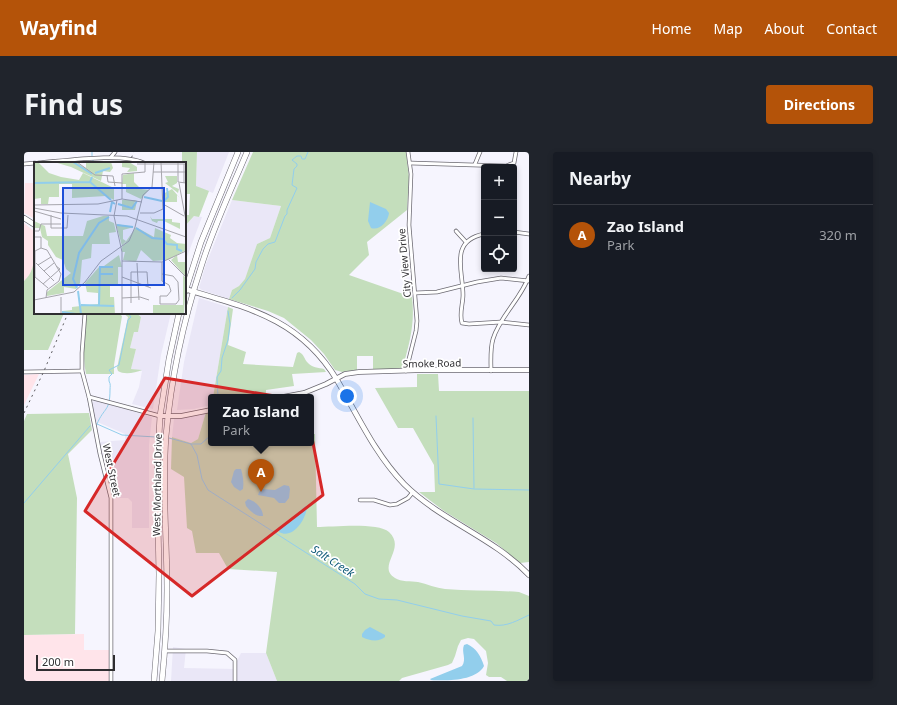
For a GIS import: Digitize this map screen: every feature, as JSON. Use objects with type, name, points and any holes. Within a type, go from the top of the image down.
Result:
[{"type":"highway","points":[[186,287],[199,249],[238,152]]},
{"type":"highway","name":"West Morthland Drive","points":[[162,681],[165,651],[167,589],[164,488],[168,416],[177,359],[201,267],[247,152]]},
{"type":"highway","name":"West Morthland Drive","points":[[154,681],[158,630],[159,574],[157,474],[160,416],[171,348],[179,314]]},
{"type":"main road","points":[[24,218],[34,224]]},
{"type":"main road","points":[[186,290],[258,313],[291,330],[314,349],[336,379],[388,466],[414,492],[437,510],[494,545],[529,575]]},
{"type":"street","points":[[110,157],[115,152]]},
{"type":"street","name":"City View Drive","points":[[406,371],[417,315],[409,225],[411,183],[408,152]]},
{"type":"street","points":[[475,164],[480,152]]},
{"type":"street","points":[[511,164],[514,163],[516,152]]},
{"type":"street","points":[[48,162],[110,157],[137,159],[142,162]]},
{"type":"street","points":[[24,164],[34,163]]},
{"type":"street","points":[[410,163],[481,165]]},
{"type":"street","points":[[456,231],[466,242]]},
{"type":"street","points":[[517,232],[529,234]]},
{"type":"street","points":[[481,235],[466,242],[460,253],[463,286],[463,302],[460,318],[462,322],[469,324],[501,322],[529,325]]},
{"type":"street","points":[[491,371],[492,341],[501,322],[514,305],[528,281],[529,276]]},
{"type":"street","points":[[414,293],[437,292],[501,278],[528,281]]},
{"type":"street","name":"West Street","points":[[85,314],[82,371],[111,498],[111,681]]},
{"type":"street","name":"Smoke Road","points":[[299,394],[326,384],[345,374],[359,372],[529,370]]},
{"type":"street","points":[[24,372],[82,371]]},
{"type":"street","points":[[89,397],[160,416],[181,416],[208,411]]},
{"type":"street","points":[[360,500],[374,500],[390,505],[397,504],[408,498],[414,492]]},
{"type":"street","points":[[165,651],[207,651],[227,653],[236,660],[235,681]]},
{"type":"highlighted area","points":[[165,378],[305,401],[323,495],[192,596],[85,511]]},
{"type":"shaded area","points":[[197,152],[229,152],[213,193],[196,187]]},
{"type":"shaded area","points":[[25,183],[34,183],[34,218],[24,213]]},
{"type":"shaded area","points":[[232,200],[281,206],[270,238],[257,244],[245,280],[232,290],[229,299],[199,288],[206,264]]},
{"type":"shaded area","points":[[194,216],[202,217],[186,259],[186,225]]},
{"type":"shaded area","points":[[24,223],[34,231],[34,265],[32,272],[24,281]]},
{"type":"shaded area","points":[[199,298],[228,307],[214,394],[208,394],[208,406],[194,409],[177,410],[184,362]]},
{"type":"shaded area","points":[[137,314],[171,314],[161,355],[153,409],[132,404],[139,387],[142,371],[131,369],[136,349],[130,348],[134,332],[138,332],[141,317]]},
{"type":"shaded area","points":[[39,374],[24,405],[24,375]]},
{"type":"shaded area","points":[[95,400],[152,417],[149,445],[149,528],[132,528],[132,502],[128,498],[112,498],[99,442],[125,440],[125,434],[95,421],[92,403]]},
{"type":"shaded area","points":[[206,412],[198,439],[191,443],[172,437],[174,419]]},
{"type":"shaded area","points":[[84,634],[84,650],[109,650],[109,681],[24,681],[24,635]]},
{"type":"shaded area","points":[[173,647],[186,649],[184,668],[236,669],[237,661],[241,653],[266,653],[277,681],[171,681]]},
{"type":"green space","points":[[182,152],[197,152],[196,186],[209,191],[199,217],[194,216],[186,225],[186,215],[189,215],[190,194],[186,194],[186,162],[182,162]]},
{"type":"green space","points":[[253,152],[406,152],[409,177],[407,210],[367,242],[369,255],[349,275],[412,297],[413,316],[411,332],[408,349],[403,367],[401,369],[373,369],[373,356],[357,356],[357,370],[342,372],[335,370],[324,354],[311,340],[284,318],[268,311],[229,299],[232,290],[239,286],[245,279],[257,244],[270,238],[281,206],[232,200]]},
{"type":"green space","points":[[34,257],[34,314],[64,314],[48,350],[24,350],[24,281],[31,272]]},
{"type":"green space","points":[[228,307],[233,309],[228,345],[246,352],[243,364],[293,367],[297,353],[299,352],[309,364],[324,369],[326,372],[292,374],[294,386],[266,390],[266,394],[214,394]]},
{"type":"green space","points":[[86,314],[119,314],[122,316],[114,365],[114,374],[86,374],[84,351]]},
{"type":"green space","points":[[124,314],[137,314],[141,317],[138,332],[134,332],[130,348],[136,349],[131,369],[142,370],[133,373],[120,372],[117,368],[128,317]]},
{"type":"green space","points":[[417,374],[438,374],[439,391],[529,391],[529,562],[520,563],[496,543],[444,511],[419,492],[435,492],[434,465],[413,428],[398,428],[375,388],[417,387]]},
{"type":"green space","points":[[206,412],[208,412],[208,446],[314,446],[315,434],[317,527],[365,526],[383,529],[389,532],[394,538],[395,545],[389,563],[390,573],[395,578],[403,581],[418,582],[445,589],[519,592],[529,596],[529,681],[507,681],[501,677],[489,677],[486,675],[488,663],[486,651],[474,639],[468,638],[461,640],[452,663],[402,678],[399,681],[277,681],[266,653],[277,572],[228,569],[219,553],[196,553],[192,531],[187,528],[184,477],[171,469],[172,437],[191,443],[198,439]]},
{"type":"green space","points":[[89,413],[92,430],[68,454],[77,498],[75,634],[24,635],[24,421],[27,414]]},
{"type":"water","points":[[370,202],[386,209],[389,213],[387,220],[383,225],[374,229],[371,228],[368,221]]},
{"type":"water","points":[[236,469],[241,469],[243,477],[243,489],[240,491],[234,487],[231,482]]},
{"type":"water","points":[[284,485],[289,486],[290,489],[289,498],[285,503],[279,503],[274,498],[258,495],[262,489],[275,490]]},
{"type":"water","points":[[248,499],[258,506],[262,511],[263,516],[256,515],[251,512],[246,506],[245,502]]},
{"type":"water","points":[[306,506],[304,517],[294,531],[284,534],[279,532],[279,529],[292,521]]},
{"type":"water","points":[[370,627],[385,635],[385,637],[380,640],[374,640],[362,637],[365,630]]},
{"type":"water","points":[[467,644],[476,650],[481,659],[484,666],[480,671],[475,675],[460,679],[430,679],[462,666],[464,661],[463,648],[464,645]]},
{"type":"waterway","points":[[232,298],[240,290],[255,269],[256,262],[263,249],[268,244],[275,242],[297,188],[292,185],[294,169],[297,166],[297,164],[292,160],[297,156],[301,156],[302,159],[305,159],[308,152]]},
{"type":"waterway","points":[[218,394],[217,377],[221,371],[222,358],[228,340],[230,324],[228,311]]},
{"type":"waterway","points":[[97,424],[108,406],[110,397],[109,377],[112,374],[109,370],[119,365],[128,320],[131,317],[129,314]]},
{"type":"waterway","points":[[436,416],[439,484],[474,489],[529,490]]},
{"type":"waterway","points":[[473,418],[474,488]]},
{"type":"waterway","name":"Salt Creek","points":[[97,424],[122,435],[156,437]]},
{"type":"waterway","name":"Salt Creek","points":[[24,503],[90,426]]},
{"type":"waterway","name":"Salt Creek","points":[[169,438],[191,444],[197,455],[202,479],[208,490],[355,584],[365,594],[379,599],[397,600],[462,616],[491,621],[494,625],[508,624],[529,615]]},
{"type":"waterway","points":[[191,444],[201,444],[208,438]]},
{"type":"railway","points":[[129,162],[134,152]]},
{"type":"railway","points":[[24,413],[44,371],[68,314]]},
{"type":"place","name":"Zao Island","points":[[261,492]]}]
